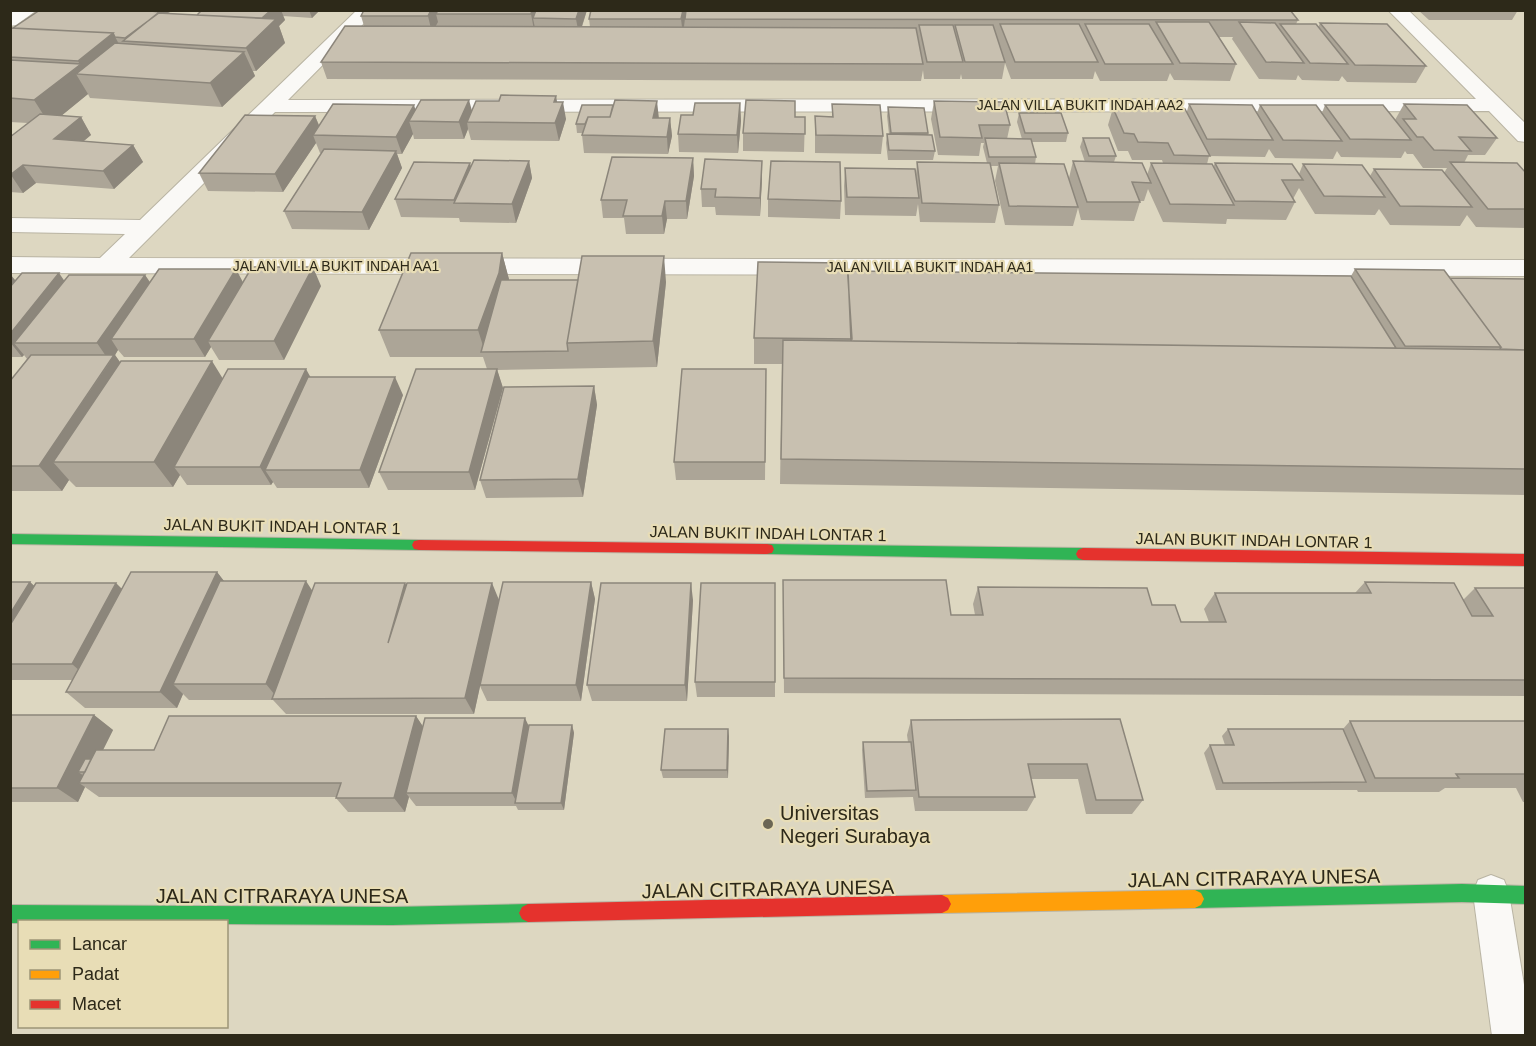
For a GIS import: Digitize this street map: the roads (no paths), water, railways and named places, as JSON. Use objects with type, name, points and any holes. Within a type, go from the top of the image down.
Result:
[{"type":"street","points":[[10,21],[28,10]]},
{"type":"street","points":[[107,265],[368,10]]},
{"type":"street","points":[[1397,10],[1526,136]]},
{"type":"street","name":"JALAN VILLA BUKIT INDAH AA2","points":[[270,106],[1494,105]]},
{"type":"street","points":[[10,225],[147,226]]},
{"type":"street","name":"JALAN VILLA BUKIT INDAH AA1","points":[[10,265],[1526,268]]},
{"type":"street","name":"JALAN BUKIT INDAH LONTAR 1","points":[[10,539],[1526,560]]},
{"type":"street","name":"JALAN CITRARAYA UNESA","points":[[10,914],[392,916],[1508,894]]},
{"type":"lane","points":[[1508,894],[1512,1035]]},
{"type":"place","name":"Universitas Negeri Surabaya","points":[[768,824]]}]
